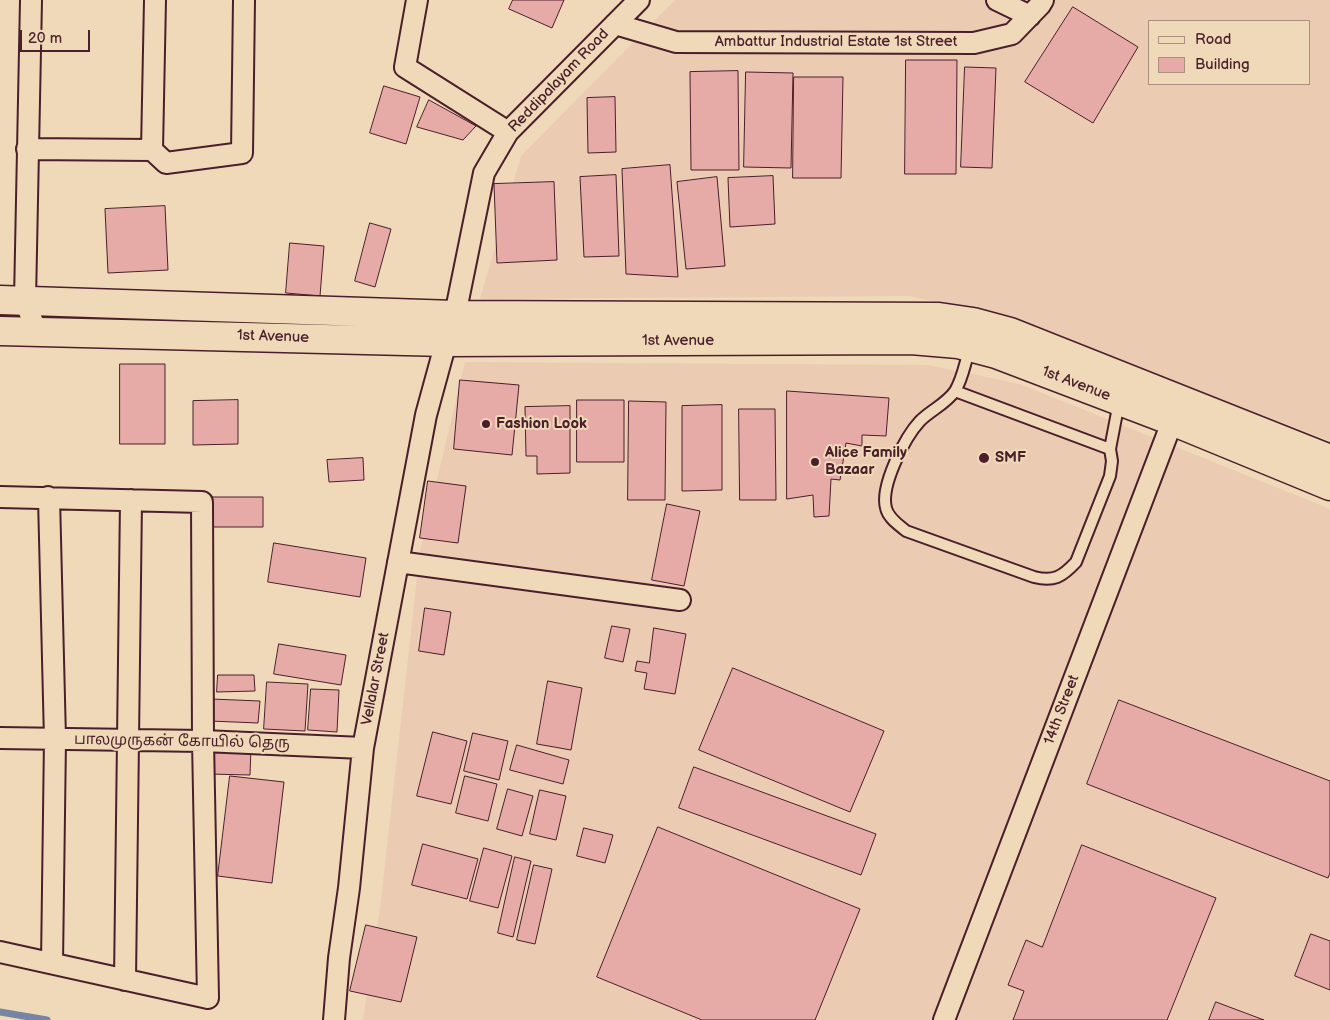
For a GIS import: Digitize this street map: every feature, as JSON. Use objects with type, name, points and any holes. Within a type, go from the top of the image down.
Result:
[{"type":"main road","name":"1st Avenue","points":[[13,300],[456,315],[939,317],[973,322],[1010,332],[1330,486]]},
{"type":"main road","name":"1st Avenue","points":[[0,330],[446,342],[911,340],[958,344],[996,354],[1119,401],[1176,411],[1330,459]]},
{"type":"street","points":[[31,0],[27,149],[13,300],[36,331]]},
{"type":"street","points":[[152,150],[155,0]]},
{"type":"street","points":[[27,149],[152,150],[166,163],[242,153],[244,0]]},
{"type":"street","points":[[418,0],[405,67],[508,132]]},
{"type":"street","name":"Reddipalayam Road","points":[[446,342],[456,315],[484,173],[508,132],[639,0]]},
{"type":"street","points":[[997,0],[1030,16]]},
{"type":"street","name":"Ambattur Industrial Estate 1st Street","points":[[615,24],[676,42],[974,43],[1012,34],[1043,0]]},
{"type":"street","name":"Vellalar Street","points":[[334,1020],[339,958],[349,888],[363,748],[426,415],[446,342]]},
{"type":"street","name":"14th Street","points":[[944,1020],[1176,411]]},
{"type":"street","points":[[0,497],[202,502],[203,741],[208,998],[0,952]]},
{"type":"street","points":[[49,498],[55,739],[52,963]]},
{"type":"street","points":[[125,980],[131,500]]},
{"type":"street","points":[[398,562],[680,600]]},
{"type":"street","name":"பாலமுருகன் கோயில் தெரு","points":[[0,738],[203,741],[363,748]]},
{"type":"lane","points":[[970,347],[955,391],[920,422],[903,446],[892,469],[886,492],[886,508],[894,522],[906,531],[1034,577],[1047,580],[1057,578],[1068,571],[1076,562],[1110,476],[1112,460],[1110,449],[1119,401]]},
{"type":"lane","points":[[955,391],[1110,449]]},
{"type":"shaded area","points":[[675,0],[1330,0],[1330,441],[1006,317],[909,296],[480,299],[521,156]]},
{"type":"shaded area","points":[[465,362],[928,365],[1020,384],[1330,509],[1330,1020],[363,1020],[380,909],[420,551]]},
{"type":"building","points":[[513,0],[564,0],[552,28],[509,9]]},
{"type":"building","points":[[1073,7],[1138,47],[1093,123],[1025,82]]},
{"type":"building","points":[[906,60],[957,60],[956,174],[905,174]]},
{"type":"building","points":[[965,67],[996,68],[992,168],[961,167]]},
{"type":"building","points":[[738,71],[739,170],[691,170],[690,72]]},
{"type":"building","points":[[746,72],[793,73],[791,168],[744,167]]},
{"type":"building","points":[[794,77],[843,77],[841,178],[793,178]]},
{"type":"building","points":[[384,86],[420,97],[406,144],[370,133]]},
{"type":"building","points":[[615,97],[616,152],[588,153],[587,98]]},
{"type":"building","points":[[429,100],[476,126],[463,140],[417,127]]},
{"type":"building","points":[[670,165],[678,277],[626,274],[622,169]]},
{"type":"building","points":[[616,175],[619,256],[584,257],[580,177]]},
{"type":"building","points":[[773,176],[775,224],[730,227],[728,178]]},
{"type":"building","points":[[717,177],[725,266],[686,269],[677,182]]},
{"type":"building","points":[[554,182],[557,260],[497,263],[494,184]]},
{"type":"building","points":[[165,206],[168,270],[108,273],[105,209]]},
{"type":"building","points":[[370,223],[391,229],[375,287],[355,281]]},
{"type":"building","points":[[290,243],[324,246],[320,296],[286,293]]},
{"type":"building","points":[[120,364],[165,364],[165,444],[120,444]]},
{"type":"building","name":"Fashion Look","points":[[460,380],[519,385],[512,455],[454,449]]},
{"type":"building","name":"Alice Family Bazaar","points":[[787,391],[889,398],[886,436],[862,435],[862,446],[846,443],[840,480],[831,479],[829,516],[814,517],[813,495],[787,499]]},
{"type":"building","points":[[238,400],[238,444],[193,445],[193,401]]},
{"type":"building","points":[[577,400],[624,400],[624,462],[577,462]]},
{"type":"building","points":[[629,401],[666,402],[665,500],[628,500]]},
{"type":"building","points":[[722,405],[722,490],[682,491],[682,406]]},
{"type":"building","points":[[570,406],[570,473],[537,474],[537,456],[526,456],[525,407]]},
{"type":"building","points":[[739,409],[775,409],[776,500],[740,500]]},
{"type":"building","points":[[363,458],[364,480],[329,482],[327,460]]},
{"type":"building","points":[[428,481],[466,486],[458,543],[420,538]]},
{"type":"building","points":[[210,497],[263,497],[263,527],[210,527]]},
{"type":"building","points":[[667,504],[700,511],[684,586],[652,580]]},
{"type":"building","points":[[274,543],[366,558],[360,597],[268,582]]},
{"type":"building","points":[[425,608],[451,612],[444,655],[419,651]]},
{"type":"building","points":[[612,626],[630,629],[623,662],[605,658]]},
{"type":"building","points":[[654,628],[686,634],[675,694],[644,689],[647,673],[635,671],[637,661],[649,663]]},
{"type":"building","points":[[279,644],[346,655],[341,685],[274,674]]},
{"type":"building","points":[[733,668],[884,731],[850,812],[699,750]]},
{"type":"building","points":[[218,675],[254,675],[255,691],[217,692]]},
{"type":"building","points":[[548,681],[582,688],[571,750],[537,744]]},
{"type":"building","points":[[267,682],[308,684],[305,731],[264,729]]},
{"type":"building","points":[[311,689],[339,690],[337,732],[308,730]]},
{"type":"building","points":[[211,699],[260,701],[258,723],[209,721]]},
{"type":"building","points":[[1119,700],[1330,781],[1330,873],[1328,878],[1087,784]]},
{"type":"building","points":[[433,732],[467,741],[451,804],[417,796]]},
{"type":"building","points":[[473,733],[508,741],[499,780],[464,771]]},
{"type":"building","points":[[517,745],[569,760],[563,784],[510,770]]},
{"type":"building","points":[[209,746],[251,748],[250,775],[208,774]]},
{"type":"building","points":[[694,767],[876,834],[861,875],[679,808]]},
{"type":"building","points":[[230,776],[284,782],[272,883],[218,876]]},
{"type":"building","points":[[465,776],[497,784],[488,821],[456,813]]},
{"type":"building","points":[[508,789],[533,796],[522,836],[497,829]]},
{"type":"building","points":[[540,790],[566,796],[556,840],[530,834]]},
{"type":"building","points":[[658,827],[860,909],[815,1020],[702,1020],[597,977]]},
{"type":"building","points":[[584,828],[613,835],[605,863],[577,856]]},
{"type":"building","points":[[423,844],[478,859],[467,899],[412,885]]},
{"type":"building","points":[[1082,845],[1216,898],[1167,1020],[1013,1020],[1024,991],[1008,985],[1026,940],[1042,947]]},
{"type":"building","points":[[484,848],[512,856],[498,908],[470,901]]},
{"type":"building","points":[[515,857],[531,861],[513,937],[498,933]]},
{"type":"building","points":[[534,865],[552,869],[535,944],[517,940]]},
{"type":"building","points":[[366,925],[417,937],[401,1002],[350,991]]},
{"type":"building","points":[[1311,934],[1330,941],[1330,990],[1295,976]]},
{"type":"building","points":[[1216,1002],[1264,1020],[1209,1020]]},
{"type":"waterway","points":[[0,1012],[47,1020]]},
{"type":"place","name":"Fashion Look","points":[[486,424]]},
{"type":"place","name":"SMF","points":[[984,458]]},
{"type":"place","name":"Alice Family Bazaar","points":[[815,462]]}]
